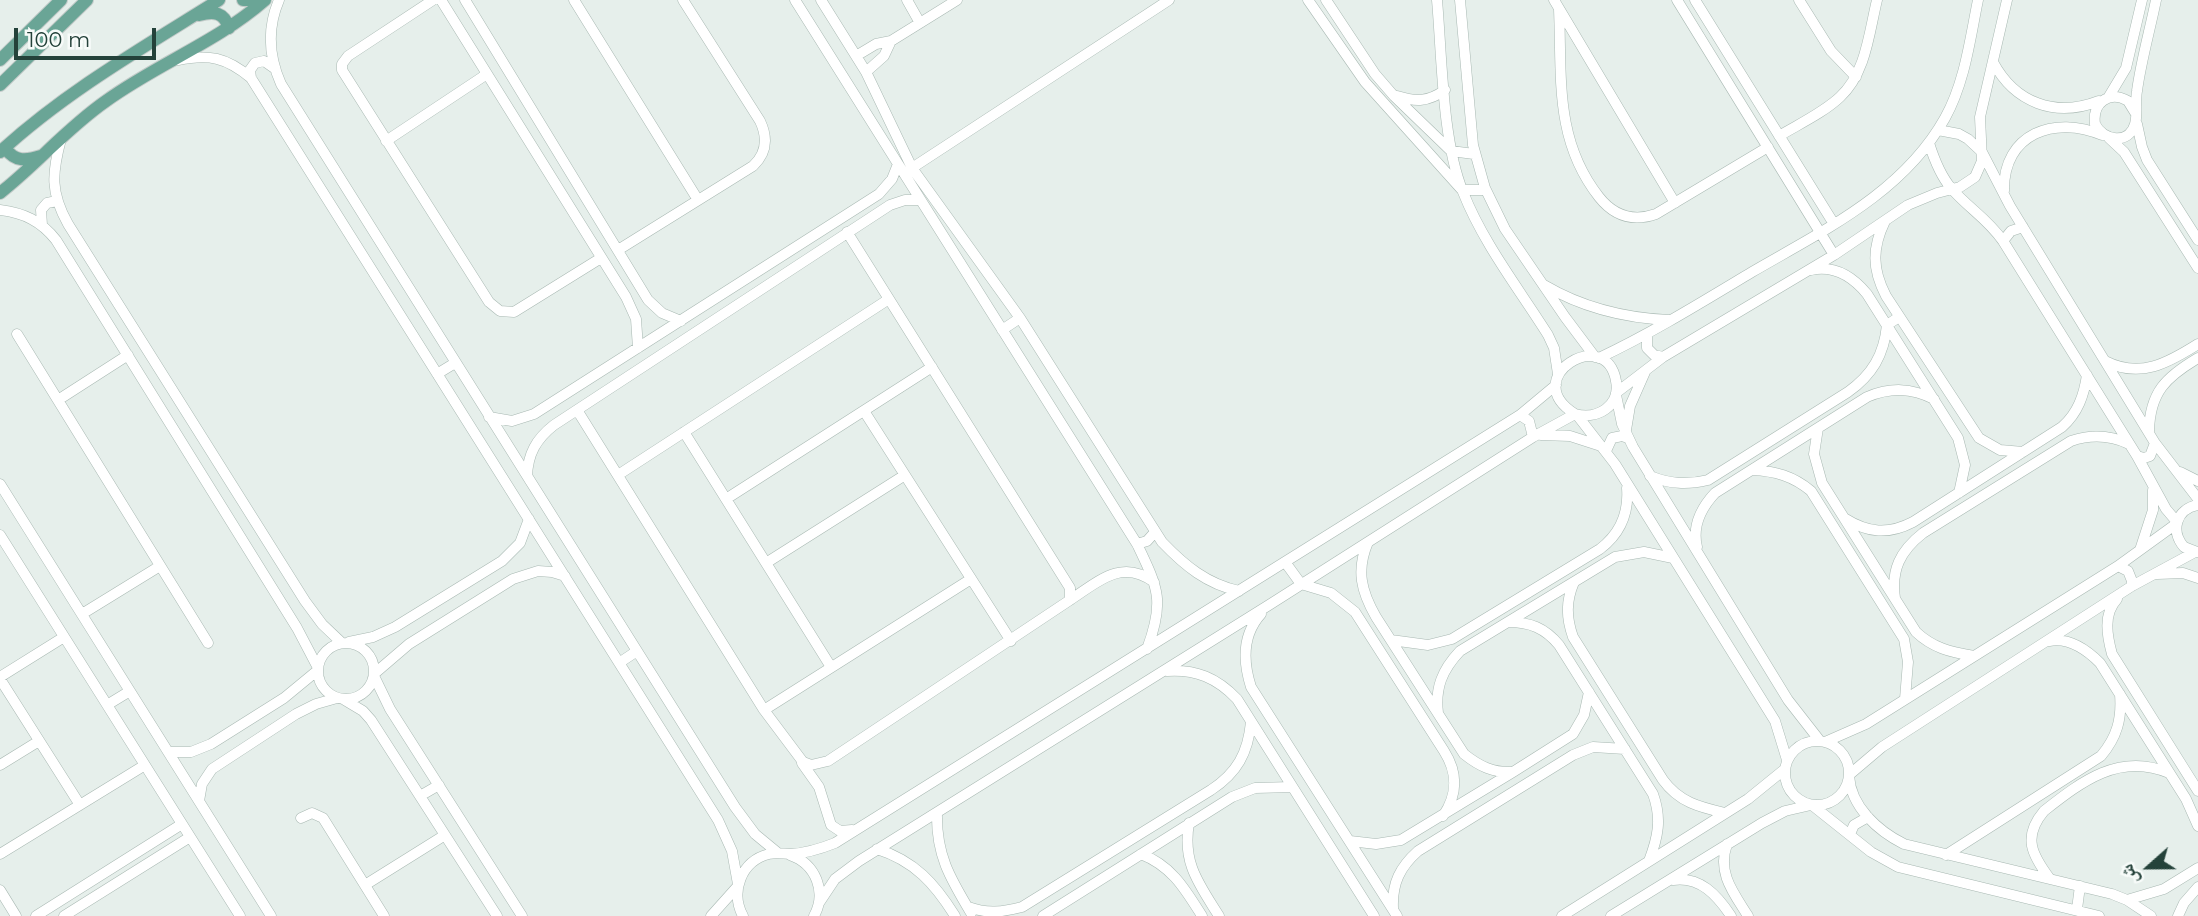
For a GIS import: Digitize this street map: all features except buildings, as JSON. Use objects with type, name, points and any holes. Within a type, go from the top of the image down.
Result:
[{"type":"main road","points":[[21,63],[4,55],[61,0]]},
{"type":"main road","points":[[0,86],[87,0]]},
{"type":"main road","points":[[44,155],[19,159],[3,150],[79,90],[219,0]]},
{"type":"main road","points":[[243,0],[250,0]]},
{"type":"main road","points":[[0,193],[62,136],[107,100],[229,28],[265,0]]},
{"type":"main road","points":[[192,17],[215,12],[225,18],[229,28]]},
{"type":"street","points":[[274,68],[271,35],[279,0]]},
{"type":"street","points":[[433,0],[348,56],[342,64],[344,75],[489,302],[507,313],[520,309],[601,258]]},
{"type":"street","points":[[441,0],[633,310],[638,328],[638,348]]},
{"type":"street","points":[[465,0],[648,300],[663,313],[681,320]]},
{"type":"street","points":[[574,0],[698,200]]},
{"type":"street","points":[[618,250],[753,166],[763,155],[766,138],[760,121],[683,0]]},
{"type":"street","points":[[795,0],[1137,544],[1156,583],[1157,613],[1147,649]]},
{"type":"street","points":[[821,0],[866,72],[912,168],[1020,318],[1155,532],[1179,560],[1198,575],[1219,586],[1239,591]]},
{"type":"street","points":[[907,0],[920,23]]},
{"type":"street","points":[[856,55],[876,44],[891,41],[957,0]]},
{"type":"street","points":[[912,168],[1170,0]]},
{"type":"street","points":[[1308,0],[1365,82],[1461,190],[1486,190]]},
{"type":"street","points":[[1326,0],[1375,74],[1394,96],[1451,151],[1474,154]]},
{"type":"street","points":[[1437,0],[1451,151],[1461,190],[1483,232],[1548,335],[1554,348],[1561,402],[1576,415],[1604,449],[1768,711],[1780,733],[1786,765],[1785,778],[1791,793],[1804,803],[1812,805],[1884,860],[1913,872],[2099,916]]},
{"type":"street","points":[[1460,0],[1474,154],[1486,190],[1505,229],[1542,285],[1597,358],[1614,373],[1616,394],[1627,436],[1788,699],[1823,742],[1843,754],[1854,797],[1868,817],[1903,844],[2080,886],[2127,900],[2151,916]]},
{"type":"street","points":[[1677,0],[1834,255]]},
{"type":"street","points":[[1695,0],[1834,224]]},
{"type":"street","points":[[1799,0],[1831,51],[1856,77]]},
{"type":"street","points":[[1779,136],[1830,106],[1840,98],[1856,77],[1877,0]]},
{"type":"street","points":[[711,916],[738,885],[746,868],[760,857],[823,848],[856,829],[1520,415],[1557,380],[1569,361],[1577,357],[1597,358],[1647,334],[1834,224],[1888,186],[1929,143],[1954,100],[1960,84],[1978,0]]},
{"type":"street","points":[[816,912],[835,879],[877,849],[1535,436],[1576,415],[1596,415],[1605,411],[1616,394],[1648,366],[1834,255],[1922,198],[1968,183],[1975,177],[1982,161],[1980,117],[2007,0]]},
{"type":"street","points":[[2143,0],[2130,56],[2121,78],[2096,108],[2094,118],[2097,129],[2124,152],[2193,251],[2198,268]]},
{"type":"street","points":[[2004,195],[2005,173],[2010,159],[2027,137],[2039,131],[2066,127],[2092,131],[2115,139],[2127,135],[2135,126],[2137,90],[2157,0]]},
{"type":"street","points":[[1557,4],[1567,136],[1578,167],[1606,206],[1617,214],[1646,218],[1768,147]]},
{"type":"street","points":[[1557,4],[1675,203]]},
{"type":"street","points":[[866,72],[884,56],[891,41]]},
{"type":"street","points":[[174,61],[198,56],[213,57],[251,78],[718,820],[732,851],[738,885],[738,904],[743,916]]},
{"type":"street","points":[[2130,56],[2137,63],[2144,60]]},
{"type":"street","points":[[251,78],[250,70],[255,63],[268,62],[274,68],[290,99],[739,814],[755,834],[782,854],[795,857],[810,868],[818,884],[816,912]]},
{"type":"street","points":[[1993,62],[2007,84],[2017,93],[2044,106],[2074,108],[2118,96],[2128,100],[2136,117],[2138,134],[2147,160],[2198,240]]},
{"type":"street","points":[[386,141],[487,74]]},
{"type":"street","points":[[1394,96],[1419,102],[1445,90]]},
{"type":"street","points":[[1938,130],[1959,134],[1982,152],[2023,227],[2155,443],[2198,499]]},
{"type":"street","points":[[62,136],[53,177],[57,201],[68,224],[317,618],[346,643],[366,650],[373,661],[374,675],[384,698],[522,916]]},
{"type":"street","points":[[1929,143],[1938,167],[1952,189],[1985,218],[2003,241],[2137,456],[2176,523],[2180,542],[2197,553]]},
{"type":"street","points":[[489,417],[512,421],[524,419],[544,408],[882,191],[892,179],[898,164]]},
{"type":"street","points":[[555,183],[570,172]]},
{"type":"street","points":[[882,191],[890,197],[890,205]]},
{"type":"street","points":[[527,477],[530,453],[536,442],[554,425],[890,205],[905,200],[920,200]]},
{"type":"street","points":[[41,225],[41,210],[47,203],[57,201]]},
{"type":"street","points":[[0,210],[23,214],[41,225],[56,240],[297,628],[318,669],[321,684],[325,690],[363,711],[372,720],[497,916]]},
{"type":"street","points":[[1885,221],[1875,246],[1875,272],[1886,296],[1971,429],[1989,445],[2000,450],[2024,452]]},
{"type":"street","points":[[2003,241],[2011,231],[2023,227]]},
{"type":"street","points":[[847,232],[1067,582],[1070,600]]},
{"type":"street","points":[[1803,272],[1832,270],[1858,283],[1867,294],[1958,438],[1965,465],[1959,493]]},
{"type":"street","points":[[1542,285],[1567,298],[1615,314],[1670,320]]},
{"type":"street","points":[[721,295],[730,309]]},
{"type":"street","points":[[618,475],[889,299]]},
{"type":"street","points":[[633,310],[643,309],[648,300]]},
{"type":"street","points":[[1887,325],[1899,317]]},
{"type":"street","points":[[1002,330],[1020,318]]},
{"type":"street","points":[[1650,476],[1672,483],[1708,480],[1860,383],[1877,363],[1886,338],[1887,325]]},
{"type":"street","points":[[17,334],[208,643]]},
{"type":"street","points":[[1647,334],[1647,348],[1654,355],[1663,357]]},
{"type":"street","points":[[2105,361],[2130,370],[2143,370],[2168,362],[2195,346],[2198,337]]},
{"type":"street","points":[[58,400],[130,359],[149,354]]},
{"type":"street","points":[[2149,432],[2152,405],[2165,382],[2175,372],[2198,358]]},
{"type":"street","points":[[2168,362],[2168,369],[2175,372]]},
{"type":"street","points":[[437,374],[455,363]]},
{"type":"street","points":[[1627,436],[1630,406],[1648,366]]},
{"type":"street","points":[[726,499],[932,367]]},
{"type":"street","points":[[1844,518],[1866,530],[1889,531],[1901,528],[2062,427],[2076,411],[2087,375]]},
{"type":"street","points":[[1860,383],[1867,388],[1867,397]]},
{"type":"street","points":[[1699,554],[1696,527],[1706,502],[1715,493],[1867,397],[1894,389],[1908,390],[1934,399]]},
{"type":"street","points":[[544,408],[545,419],[554,425]]},
{"type":"street","points":[[577,410],[764,710],[819,787],[831,825],[840,831],[856,829]]},
{"type":"street","points":[[864,411],[1011,641]]},
{"type":"street","points":[[1520,415],[1532,426],[1535,436]]},
{"type":"street","points":[[2062,427],[2070,431],[2071,440]]},
{"type":"street","points":[[1818,428],[1814,454],[1822,483],[1916,632],[1935,647],[1973,656]]},
{"type":"street","points":[[1958,438],[1965,437],[1971,429]]},
{"type":"street","points":[[684,432],[831,667]]},
{"type":"street","points":[[1535,436],[1570,436],[1604,449]]},
{"type":"street","points":[[1604,449],[1612,438],[1627,436]]},
{"type":"street","points":[[1895,598],[1893,586],[1898,563],[1910,543],[2071,440],[2106,436],[2130,445]]},
{"type":"street","points":[[2137,456],[2150,456],[2155,443]]},
{"type":"street","points":[[2173,468],[2198,481]]},
{"type":"street","points":[[1751,470],[1779,473],[1811,491],[1904,639],[1908,662],[1905,699]]},
{"type":"street","points":[[766,563],[905,475]]},
{"type":"street","points":[[1708,480],[1708,488],[1715,493]]},
{"type":"street","points":[[1811,491],[1816,484],[1822,483]]},
{"type":"street","points":[[2140,551],[2153,510],[2151,483]]},
{"type":"street","points":[[0,484],[271,916]]},
{"type":"street","points":[[1391,640],[1428,645],[1452,639],[1606,544],[1618,532],[1625,517],[1627,484]]},
{"type":"street","points":[[1562,916],[1761,790],[1801,746],[1852,732],[2118,566],[2176,523],[2187,509],[2198,505]]},
{"type":"street","points":[[169,752],[191,752],[211,744],[284,698],[318,669],[326,651],[396,627],[502,561],[520,543],[529,519]]},
{"type":"street","points":[[1901,528],[1902,538],[1910,543]]},
{"type":"street","points":[[1137,544],[1147,541],[1155,532]]},
{"type":"street","points":[[0,535],[240,916]]},
{"type":"street","points":[[1368,542],[1360,565],[1360,578],[1367,602],[1376,617],[1457,743],[1475,763],[1500,773],[1513,772]]},
{"type":"street","points":[[1606,544],[1614,548],[1615,557]]},
{"type":"street","points":[[1438,713],[1438,687],[1450,662],[1460,651],[1615,557],[1644,552],[1673,558]]},
{"type":"street","points":[[2197,553],[2132,586],[2112,604],[2108,616],[2112,654],[2198,792]]},
{"type":"street","points":[[1285,562],[1301,584],[1331,593],[1349,607],[1364,625],[1444,751],[1454,772],[1456,784],[1454,795],[1443,816]]},
{"type":"street","points":[[82,614],[160,566]]},
{"type":"street","points":[[2118,566],[2128,571],[2133,581],[2132,586]]},
{"type":"street","points":[[266,578],[283,567]]},
{"type":"street","points":[[199,801],[202,784],[212,769],[296,714],[340,699],[355,698],[366,692],[374,675],[408,644],[513,579],[538,571],[565,576]]},
{"type":"street","points":[[798,759],[811,765],[828,761],[1113,573],[1131,572],[1156,583]]},
{"type":"street","points":[[2153,575],[2175,573],[2198,578]]},
{"type":"street","points":[[764,710],[971,579]]},
{"type":"street","points":[[1574,582],[1567,603],[1573,637],[1668,786],[1687,802],[1725,813]]},
{"type":"street","points":[[1611,916],[1773,816],[1797,807],[1829,803],[1837,799],[1843,793],[1849,776],[1882,747],[2121,595]]},
{"type":"street","points":[[1269,605],[1256,619],[1248,636],[1246,673],[1251,687],[1395,912]]},
{"type":"street","points":[[1364,625],[1369,619],[1376,617]]},
{"type":"street","points":[[1507,622],[1531,624],[1542,629],[1559,645],[1653,794],[1660,820],[1649,861]]},
{"type":"street","points":[[1904,639],[1913,640],[1916,632]]},
{"type":"street","points":[[64,637],[0,678],[80,805]]},
{"type":"street","points":[[1559,645],[1565,638],[1573,637]]},
{"type":"street","points":[[1452,639],[1454,648],[1460,651]]},
{"type":"street","points":[[2049,641],[2058,639],[2070,642],[2081,647],[2099,663],[2195,810],[2198,826]]},
{"type":"street","points":[[619,663],[637,651]]},
{"type":"street","points":[[2099,663],[2104,655],[2112,654]]},
{"type":"street","points":[[1163,671],[1196,672],[1212,678],[1237,699],[1374,916]]},
{"type":"street","points":[[1237,699],[1242,690],[1251,687]]},
{"type":"street","points":[[107,705],[130,691]]},
{"type":"street","points":[[1350,841],[1389,843],[1409,836],[1443,816],[1573,734],[1584,715],[1589,692]]},
{"type":"street","points":[[1946,855],[2101,756],[2116,734],[2120,721],[2120,694]]},
{"type":"street","points":[[1768,711],[1780,709],[1788,699]]},
{"type":"street","points":[[937,813],[939,848],[944,865],[970,911],[994,913],[1022,907],[1223,782],[1241,762],[1247,749],[1251,722]]},
{"type":"street","points":[[1573,734],[1582,742],[1583,750]]},
{"type":"street","points":[[0,765],[39,741]]},
{"type":"street","points":[[1444,751],[1453,748],[1457,743]]},
{"type":"street","points":[[1395,912],[1392,895],[1400,870],[1418,851],[1583,750],[1604,746],[1625,749]]},
{"type":"street","points":[[2101,756],[2108,760],[2109,769]]},
{"type":"street","points":[[0,854],[145,765]]},
{"type":"street","points":[[2050,879],[2034,855],[2031,843],[2036,820],[2054,803],[2109,769],[2134,765],[2170,774]]},
{"type":"street","points":[[1223,782],[1231,789],[1232,797]]},
{"type":"street","points":[[420,796],[439,785]]},
{"type":"street","points":[[1653,794],[1662,794],[1668,786]]},
{"type":"street","points":[[1035,901],[1034,910],[1044,916],[1232,797],[1255,788],[1292,787]]},
{"type":"street","points":[[301,818],[312,813],[323,818],[384,916]]},
{"type":"street","points":[[1850,834],[1858,821],[1868,817]]},
{"type":"street","points":[[1189,823],[1187,853],[1196,879],[1219,916]]},
{"type":"street","points":[[36,916],[182,824]]},
{"type":"street","points":[[365,885],[445,835]]},
{"type":"street","points":[[1409,836],[1418,851]]},
{"type":"street","points":[[64,916],[190,837]]},
{"type":"street","points":[[1727,844],[1723,872],[1748,916]]},
{"type":"street","points":[[877,849],[902,859],[923,873],[955,916]]},
{"type":"street","points":[[1141,854],[1166,866],[1183,886],[1202,916]]},
{"type":"street","points":[[2197,866],[2194,877],[2198,882]]},
{"type":"street","points":[[2127,900],[2164,889],[2197,866]]},
{"type":"street","points":[[1183,886],[1187,877],[1196,879]]},
{"type":"street","points":[[1665,882],[1689,880],[1711,890],[1731,916]]},
{"type":"street","points":[[2077,909],[2080,886]]},
{"type":"street","points":[[2178,916],[2184,903],[2198,887]]},
{"type":"street","points":[[0,890],[16,916]]},
{"type":"street","points":[[1719,899],[1724,892],[1732,891]]},
{"type":"street","points":[[948,905],[954,897],[961,896]]}]
